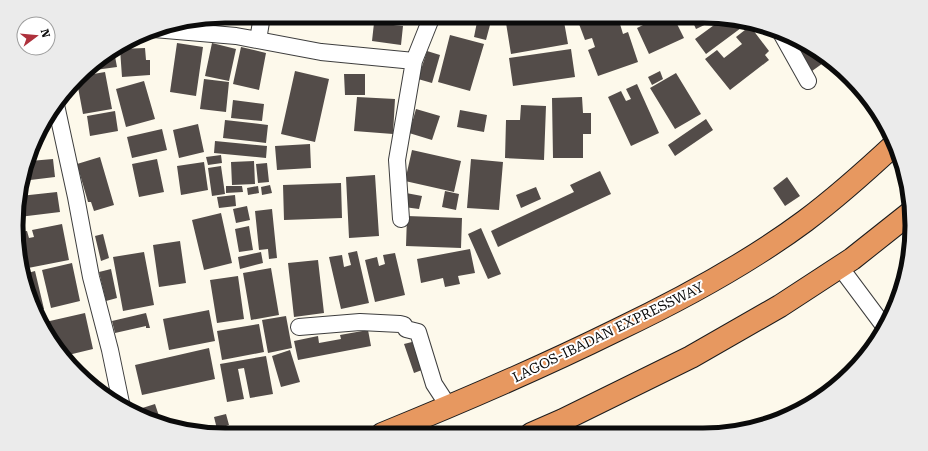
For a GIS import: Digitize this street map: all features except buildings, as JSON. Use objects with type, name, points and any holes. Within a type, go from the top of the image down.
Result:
[{"type":"highway","name":"LAGOS-IBADAN EXPRESSWAY","points":[[397,428],[449,407],[576,350],[674,303],[749,259],[805,221],[851,184],[890,148]]},
{"type":"highway","points":[[566,427],[780,306],[852,259],[905,217]]},
{"type":"street","points":[[258,40],[261,23]]},
{"type":"street","points":[[401,219],[397,160],[414,61],[429,23]]},
{"type":"street","points":[[171,30],[236,36],[321,52],[414,61]]},
{"type":"street","points":[[785,40],[808,81]]},
{"type":"street","points":[[58,112],[76,197],[91,277],[110,350],[120,398]]},
{"type":"street","points":[[840,267],[881,322]]},
{"type":"street","points":[[300,327],[360,322],[400,324],[404,325],[406,329],[418,332],[434,384],[449,407]]}]
